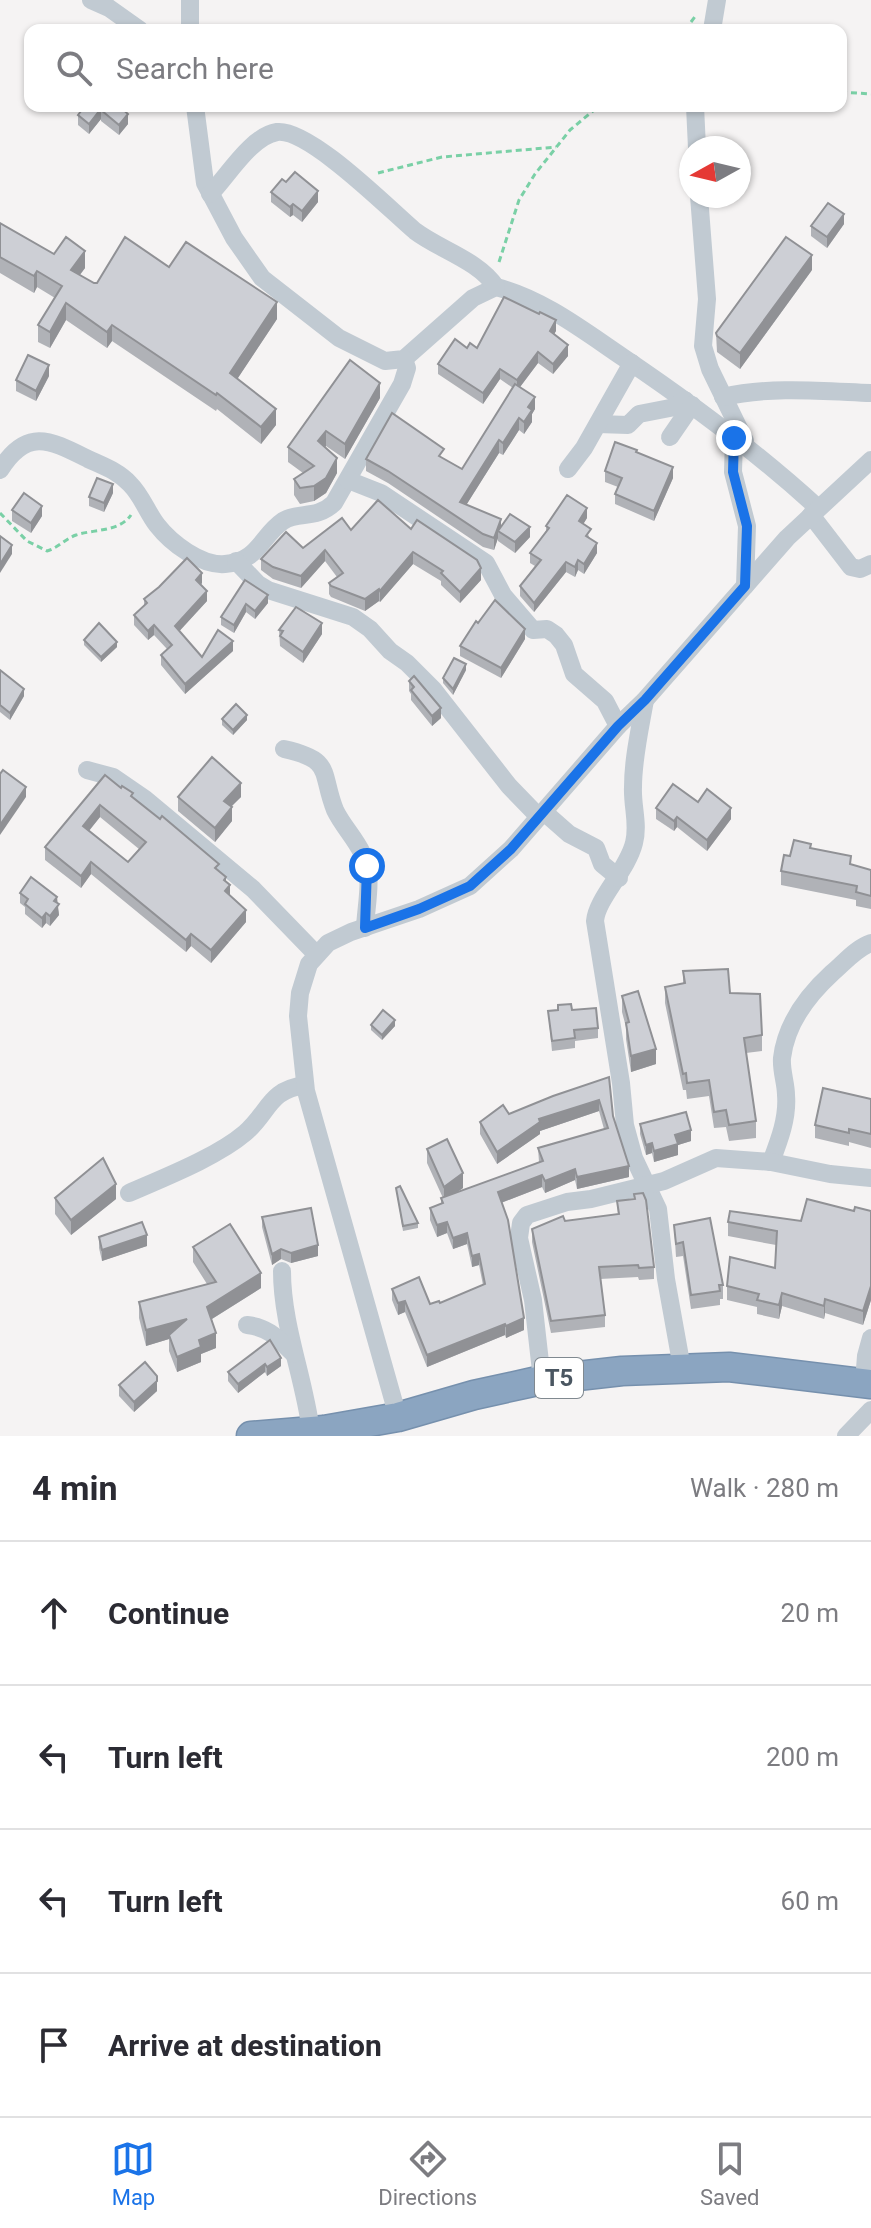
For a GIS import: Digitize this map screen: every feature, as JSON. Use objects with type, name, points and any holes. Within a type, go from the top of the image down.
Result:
[{"type":"highway","name":"T5","points":[[251,1436],[320,1432],[398,1417],[542,1380],[729,1367],[868,1383]]},
{"type":"street","points":[[91,0],[132,24]]},
{"type":"street","points":[[190,0],[190,24]]},
{"type":"street","points":[[713,24],[717,0]]},
{"type":"street","points":[[196,112],[202,169],[210,194],[234,238],[270,287],[339,338],[385,361],[404,359],[493,284]]},
{"type":"street","points":[[698,136],[701,112]]},
{"type":"street","points":[[210,194],[243,155],[274,133],[296,136],[354,178],[419,234],[453,253],[493,284],[532,300],[689,403],[741,443],[815,512],[851,567],[860,569],[871,564]]},
{"type":"street","points":[[700,208],[707,299],[703,346],[741,443],[733,472],[747,526],[745,586]]},
{"type":"street","points":[[0,470],[14,449],[22,444],[48,441],[119,474],[131,484],[156,524],[187,551],[215,563],[236,561],[252,554],[285,520],[315,515],[328,509],[348,480],[402,384],[407,368],[404,359]]},
{"type":"street","points":[[568,469],[598,424],[632,363]]},
{"type":"street","points":[[723,397],[790,390],[871,393]]},
{"type":"street","points":[[598,424],[628,425],[639,414],[689,403]]},
{"type":"street","points":[[670,437],[689,403]]},
{"type":"street","points":[[398,1417],[305,1085],[300,1045],[300,993],[309,964],[328,943],[470,886],[511,849],[745,586],[815,512],[871,460]]},
{"type":"street","points":[[348,480],[391,499],[486,563],[503,595],[526,624],[533,630],[547,629],[556,635],[564,645],[574,674],[605,701],[618,726]]},
{"type":"street","points":[[236,561],[268,590],[353,617],[370,629],[433,689],[509,786],[569,834],[596,848],[602,864],[619,878]]},
{"type":"street","points":[[645,700],[632,789],[636,834],[631,854],[599,906],[595,921],[625,1125],[634,1158],[658,1209],[666,1279],[682,1368]]},
{"type":"street","points":[[284,749],[300,752],[319,763],[328,779],[335,808],[362,851],[368,876],[365,928]]},
{"type":"street","points":[[87,770],[113,777],[145,799],[253,889],[316,954]]},
{"type":"street","points":[[771,1162],[786,1107],[782,1062],[790,1031],[807,999],[820,984],[861,947],[871,943]]},
{"type":"street","points":[[129,1193],[243,1135],[278,1094],[305,1085]]},
{"type":"street","points":[[542,1380],[533,1300],[519,1238],[523,1219],[549,1207],[664,1181],[716,1158],[771,1162],[816,1172],[871,1178]]},
{"type":"street","points":[[282,1271],[287,1322],[320,1432]]},
{"type":"street","points":[[247,1325],[271,1332],[297,1357]]},
{"type":"street","points":[[868,1383],[866,1356],[871,1338]]},
{"type":"street","points":[[846,1436],[871,1410]]},
{"type":"path","points":[[847,92],[871,94]]},
{"type":"path","points":[[493,284],[519,200],[539,168],[577,124],[592,112]]},
{"type":"path","points":[[354,178],[442,157],[557,147]]},
{"type":"path","points":[[0,513],[27,541],[47,551],[81,534],[126,523],[142,499]]},
{"type":"building","points":[[80,112],[98,112],[89,124],[78,115]]},
{"type":"building","points":[[103,112],[126,112],[128,114],[119,125]]},
{"type":"building","points":[[295,172],[318,191],[302,211],[293,204],[290,207],[271,192],[282,179],[286,182]]},
{"type":"building","points":[[828,203],[844,214],[827,237],[811,226]]},
{"type":"building","points":[[0,223],[54,254],[66,237],[85,251],[71,270],[94,283],[97,283],[125,237],[169,267],[186,242],[277,302],[230,373],[276,409],[261,427],[217,393],[112,325],[107,332],[66,303],[50,332],[38,325],[62,286],[37,271],[34,276],[0,257]]},
{"type":"building","points":[[786,237],[812,255],[740,353],[716,333]]},
{"type":"building","points":[[504,297],[556,320],[550,331],[568,345],[553,364],[538,352],[517,380],[500,369],[483,393],[438,364],[455,339],[467,348],[470,343],[477,348]]},
{"type":"building","points":[[28,355],[49,365],[36,391],[16,380]]},
{"type":"building","points":[[350,360],[380,383],[345,444],[326,431],[318,441],[337,458],[326,478],[314,486],[300,488],[294,479],[314,466],[288,447]]},
{"type":"building","points":[[515,384],[535,397],[528,407],[532,410],[524,422],[519,418],[503,443],[499,440],[460,502],[501,519],[494,538],[366,459],[392,413],[444,449],[439,456],[462,469]]},
{"type":"building","points":[[615,442],[673,467],[654,511],[615,494],[622,478],[605,471]]},
{"type":"building","points":[[97,478],[113,484],[104,503],[89,497]]},
{"type":"building","points":[[24,493],[42,506],[31,523],[12,510]]},
{"type":"building","points":[[567,495],[587,508],[579,521],[591,529],[586,536],[597,543],[584,564],[578,560],[575,567],[566,562],[534,603],[520,586],[541,560],[530,553],[549,528],[546,526]]},
{"type":"building","points":[[378,500],[411,529],[417,520],[477,560],[481,568],[460,592],[441,573],[443,571],[413,552],[380,591],[365,599],[331,586],[329,583],[343,573],[325,550],[301,576],[273,567],[261,559],[286,532],[303,548],[342,518],[351,530]]},
{"type":"building","points":[[510,514],[530,527],[515,542],[498,531]]},
{"type":"building","points":[[0,536],[12,545],[0,564]]},
{"type":"building","points":[[187,558],[202,573],[196,580],[207,591],[175,626],[202,657],[218,630],[233,641],[185,684],[161,655],[172,645],[154,625],[148,631],[134,615],[147,603],[144,599]]},
{"type":"building","points":[[245,580],[268,595],[255,611],[246,604],[234,625],[221,617]]},
{"type":"building","points":[[495,600],[525,629],[501,668],[460,646],[476,621],[478,623]]},
{"type":"building","points":[[296,607],[322,623],[303,652],[280,636],[283,631],[279,630]]},
{"type":"building","points":[[99,623],[117,642],[101,657],[84,640]]},
{"type":"building","points":[[454,658],[466,664],[453,689],[443,678]]},
{"type":"building","points":[[0,670],[24,689],[10,713],[0,705]]},
{"type":"building","points":[[414,676],[441,708],[432,716],[411,690],[414,687],[409,681]]},
{"type":"building","points":[[236,704],[247,715],[233,730],[222,719]]},
{"type":"building","points":[[212,757],[241,783],[224,801],[232,807],[215,828],[178,797]]},
{"type":"building","points":[[3,770],[26,787],[0,825],[0,774]]},
{"type":"building","points":[[105,775],[133,793],[131,796],[160,819],[162,816],[219,864],[215,868],[230,885],[225,891],[246,910],[211,950],[191,934],[186,940],[91,862],[81,876],[45,847]],"holes":[[[100,805],[146,842],[128,862],[83,826]]]},
{"type":"building","points":[[673,784],[698,802],[707,789],[731,808],[707,840],[677,817],[674,821],[656,808]]},
{"type":"building","points":[[794,840],[811,844],[810,848],[851,856],[850,864],[871,870],[871,896],[856,892],[857,886],[781,871],[784,855],[790,856]]},
{"type":"building","points":[[31,877],[57,897],[54,901],[59,904],[50,916],[46,913],[42,918],[25,904],[28,899],[20,893]]},
{"type":"building","points":[[728,969],[730,993],[760,994],[762,1035],[744,1038],[756,1121],[729,1125],[726,1110],[714,1112],[709,1080],[687,1083],[665,987],[685,983],[683,971]]},
{"type":"building","points":[[638,991],[656,1049],[631,1056],[626,1023],[629,1022],[622,996]]},
{"type":"building","points":[[571,1004],[572,1010],[596,1008],[598,1028],[574,1030],[575,1038],[552,1041],[548,1011],[558,1010],[558,1005]]},
{"type":"building","points":[[383,1010],[395,1020],[382,1035],[371,1025]]},
{"type":"building","points":[[609,1077],[613,1116],[629,1166],[577,1177],[575,1169],[545,1181],[542,1175],[498,1192],[508,1220],[524,1318],[427,1355],[405,1301],[398,1303],[392,1289],[419,1277],[430,1304],[440,1303],[485,1284],[479,1254],[472,1256],[467,1233],[453,1238],[447,1222],[437,1225],[430,1208],[443,1203],[441,1198],[543,1161],[538,1148],[608,1128],[599,1100],[539,1119],[540,1122],[497,1152],[480,1122],[503,1105],[509,1114]]},
{"type":"building","points":[[823,1088],[871,1099],[871,1134],[849,1129],[849,1133],[815,1125]]},
{"type":"building","points":[[686,1112],[691,1130],[675,1135],[678,1144],[654,1151],[652,1143],[646,1145],[640,1124]]},
{"type":"building","points":[[447,1139],[463,1173],[444,1187],[427,1149]]},
{"type":"building","points":[[103,1158],[116,1184],[71,1220],[55,1198]]},
{"type":"building","points":[[400,1186],[418,1223],[403,1226],[396,1188]]},
{"type":"building","points":[[643,1193],[654,1267],[599,1267],[605,1315],[551,1321],[532,1229],[563,1216],[565,1221],[619,1214],[617,1201],[635,1199],[634,1194]]},
{"type":"building","points":[[807,1199],[854,1211],[855,1207],[871,1211],[871,1286],[863,1311],[825,1299],[824,1306],[782,1293],[779,1305],[757,1300],[759,1294],[727,1286],[730,1257],[775,1268],[777,1231],[728,1222],[730,1211],[801,1221]]},
{"type":"building","points":[[311,1208],[318,1245],[291,1253],[281,1249],[272,1254],[262,1217]]},
{"type":"building","points":[[710,1218],[723,1285],[719,1285],[720,1291],[691,1295],[683,1242],[676,1244],[674,1225]]},
{"type":"building","points":[[142,1222],[147,1235],[102,1250],[99,1237]]},
{"type":"building","points":[[230,1224],[261,1273],[207,1307],[216,1333],[199,1340],[201,1347],[177,1357],[169,1335],[187,1319],[146,1330],[139,1302],[216,1282],[193,1247]]},
{"type":"building","points":[[270,1340],[281,1358],[267,1367],[265,1364],[238,1384],[228,1372]]},
{"type":"building","points":[[145,1362],[157,1376],[157,1381],[134,1402],[119,1385]]},
{"type":"route","points":[[367,866],[365,928],[419,909],[470,886],[511,849],[745,586],[747,526],[733,472],[734,438]]}]
